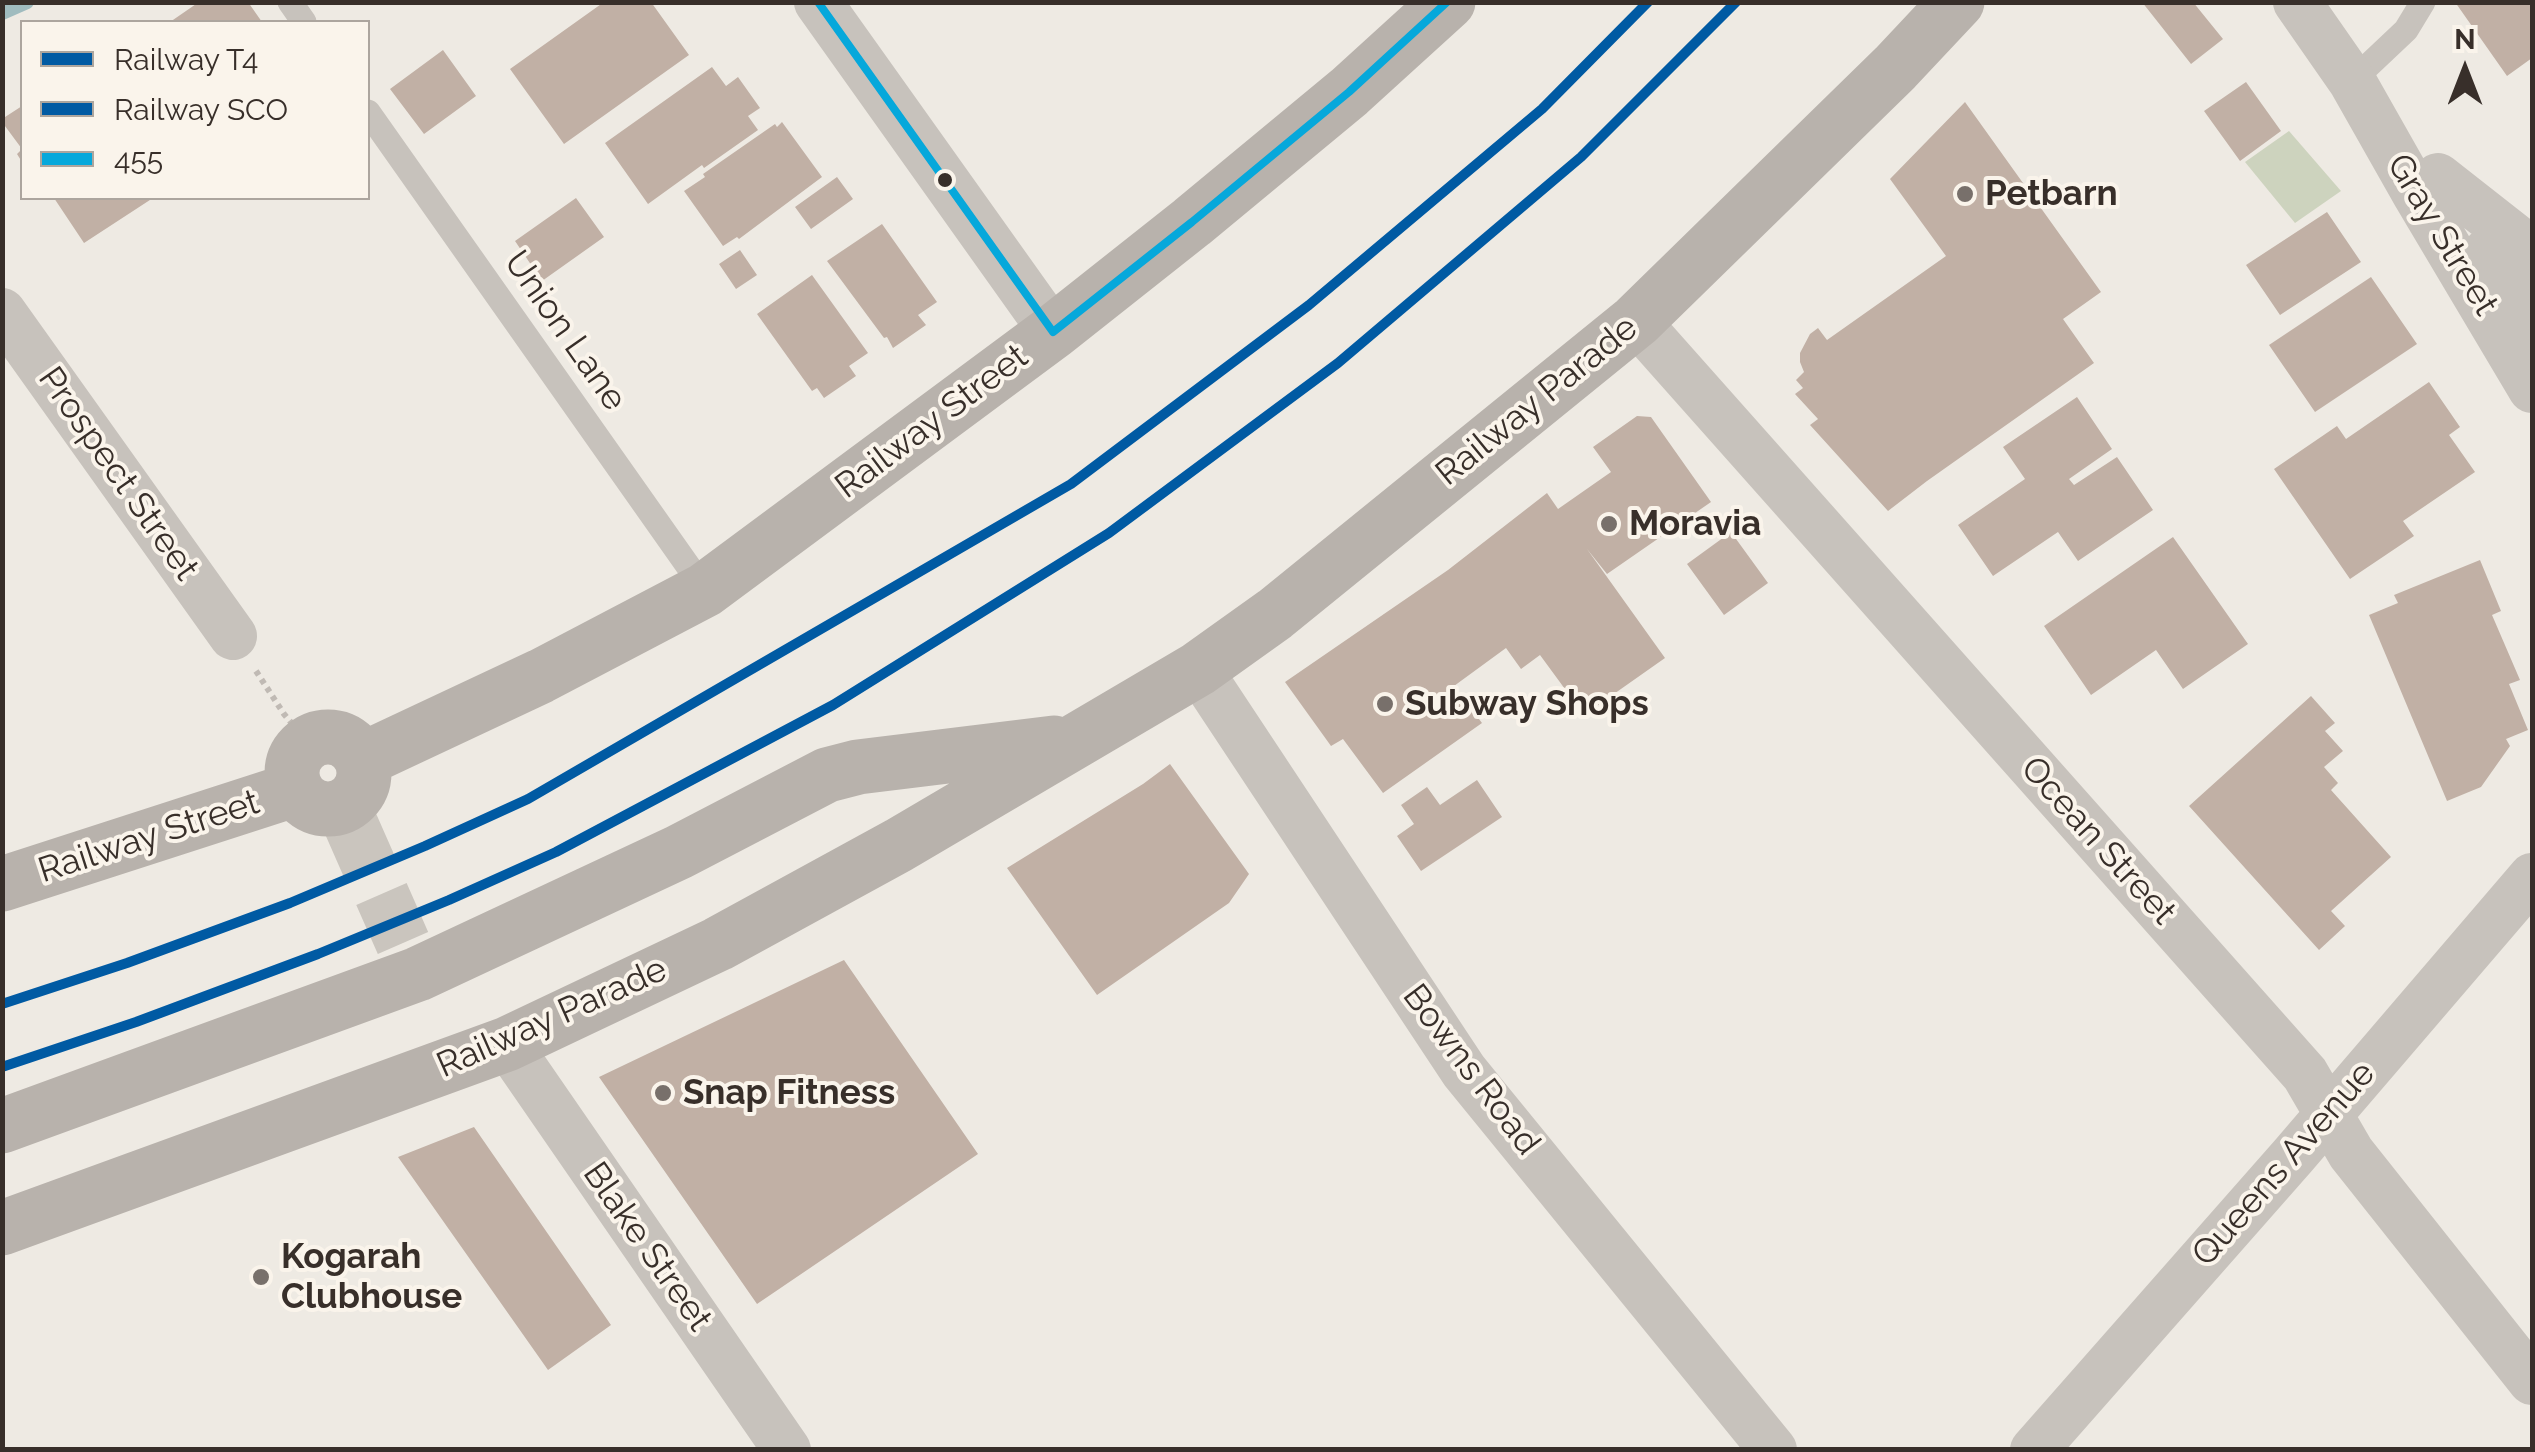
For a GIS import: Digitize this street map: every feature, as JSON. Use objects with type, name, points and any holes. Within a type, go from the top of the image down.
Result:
[{"type":"main road","name":"Railway Street","points":[[2,884],[331,783],[705,590],[1053,332],[1192,222],[1349,92],[1448,2]]},
{"type":"main road","name":"Railway Parade","points":[[2,1228],[507,1044],[718,944],[899,845],[1198,669],[1275,614],[1636,321],[1956,2]]},
{"type":"main road","name":"Railway Parade","points":[[2,1126],[679,852],[827,775],[1070,742]]},
{"type":"main road","points":[[791,792],[827,787],[865,791],[875,799],[899,845]]},
{"type":"street","points":[[818,2],[1053,332]]},
{"type":"street","name":"Gray Street","points":[[2297,2],[2352,81],[2532,388]]},
{"type":"street","name":"Gray Street","points":[[2352,81],[2438,177],[2532,319]]},
{"type":"street","points":[[2438,177],[2532,251]]},
{"type":"street","name":"Prospect Street","points":[[2,312],[233,636]]},
{"type":"street","name":"Ocean Street","points":[[1636,321],[2305,1074],[2352,1153],[2532,1381]]},
{"type":"street","name":"Bowns Road","points":[[1198,669],[1464,1071],[1773,1450]]},
{"type":"street","name":"Queens Avenue","points":[[2034,1450],[2532,877]]},
{"type":"street","name":"Blake Street","points":[[507,1044],[787,1450]]},
{"type":"lane","points":[[2352,81],[2406,30],[2424,2]]},
{"type":"lane","name":"Union Lane","points":[[370,115],[705,590]]},
{"type":"path","points":[[233,636],[331,783]]},
{"type":"green space","points":[[2289,131],[2341,191],[2295,223],[2245,162]]},
{"type":"building","points":[[199,2],[248,2],[261,20],[173,20]]},
{"type":"building","points":[[604,2],[651,2],[689,55],[564,144],[510,69]]},
{"type":"building","points":[[2142,2],[2193,2],[2223,39],[2191,64]]},
{"type":"building","points":[[2455,2],[2532,2],[2532,58],[2507,76]]},
{"type":"building","points":[[443,50],[476,96],[424,134],[390,89]]},
{"type":"building","points":[[712,67],[726,86],[738,77],[760,108],[748,116],[758,130],[648,204],[605,143]]},
{"type":"building","points":[[2246,82],[2281,131],[2240,161],[2204,111]]},
{"type":"building","points":[[1965,102],[2101,292],[2063,319],[2094,363],[1888,511],[1810,425],[1818,419],[1795,394],[1803,388],[1796,380],[1804,372],[1800,353],[1818,328],[1827,340],[1946,256],[1890,179]]},
{"type":"building","points":[[20,107],[20,146],[2,122]]},
{"type":"building","points":[[782,122],[822,177],[739,239],[723,246],[684,191]]},
{"type":"building","points":[[837,177],[853,199],[811,229],[795,207]]},
{"type":"building","points":[[576,198],[604,237],[542,281],[515,241]]},
{"type":"building","points":[[55,200],[150,200],[84,243]]},
{"type":"building","points":[[2327,212],[2361,262],[2280,315],[2246,265]]},
{"type":"building","points":[[882,224],[937,302],[918,315],[926,325],[893,348],[827,261]]},
{"type":"building","points":[[740,250],[757,275],[736,289],[719,264]]},
{"type":"building","points":[[812,275],[868,353],[849,366],[856,376],[824,398],[817,388],[812,391],[757,314]]},
{"type":"building","points":[[2371,277],[2417,344],[2315,412],[2269,345]]},
{"type":"building","points":[[2429,382],[2460,427],[2449,435],[2475,472],[2403,521],[2414,536],[2350,579],[2274,469],[2337,426],[2346,439]]},
{"type":"building","points":[[2077,397],[2112,449],[2069,479],[2074,485],[2117,457],[2153,510],[2078,561],[2058,532],[1993,576],[1958,525],[2025,479],[2003,447]]},
{"type":"building","points":[[1637,416],[1651,417],[1711,502],[1607,574],[1587,549],[1665,658],[1584,715],[1540,655],[1521,669],[1506,648],[1454,686],[1482,723],[1383,793],[1343,739],[1331,746],[1285,682],[1448,570],[1547,493],[1558,509],[1611,472],[1593,447]]},
{"type":"building","points":[[1731,532],[1768,583],[1724,615],[1687,564]]},
{"type":"building","points":[[2173,537],[2248,644],[2183,689],[2156,650],[2091,695],[2044,626]]},
{"type":"building","points":[[2480,560],[2501,611],[2492,615],[2520,680],[2509,684],[2528,730],[2506,739],[2510,746],[2481,787],[2447,801],[2369,615],[2398,603],[2394,595]]},
{"type":"building","points":[[2311,696],[2335,723],[2325,731],[2343,751],[2324,767],[2338,783],[2331,790],[2391,857],[2331,911],[2345,926],[2319,950],[2189,806]]},
{"type":"building","points":[[1170,764],[1249,874],[1229,903],[1097,995],[1007,868]]},
{"type":"building","points":[[1477,780],[1502,817],[1421,871],[1397,836],[1414,824],[1401,805],[1427,787],[1440,805]]},
{"type":"building","points":[[844,960],[978,1154],[757,1304],[599,1077]]},
{"type":"building","points":[[474,1127],[611,1325],[548,1370],[398,1157]]},
{"type":"waterway","points":[[2,13],[27,2]]},
{"type":"tunnel","points":[[348,818],[403,943]]},
{"type":"rail line","name":"SCO","points":[[2,1004],[290,903],[528,799],[1071,484],[1309,305],[1542,109],[1648,2]]},
{"type":"rail line","name":"T4","points":[[2,1067],[136,1022],[449,900],[556,852],[833,705],[1109,533],[1338,363],[1581,157],[1736,2]]},
{"type":"transit line","name":"455","points":[[818,2],[1053,332]]},
{"type":"transit line","name":"455","points":[[1053,332],[1349,92],[1447,2]]},
{"type":"place","name":"Petbarn","points":[[1965,194]]},
{"type":"place","name":"Moravia","points":[[1609,524]]},
{"type":"place","name":"Subway Shops","points":[[1385,704]]},
{"type":"place","name":"Snap Fitness","points":[[663,1093]]},
{"type":"place","name":"Kogarah Clubhouse","points":[[261,1277]]}]
